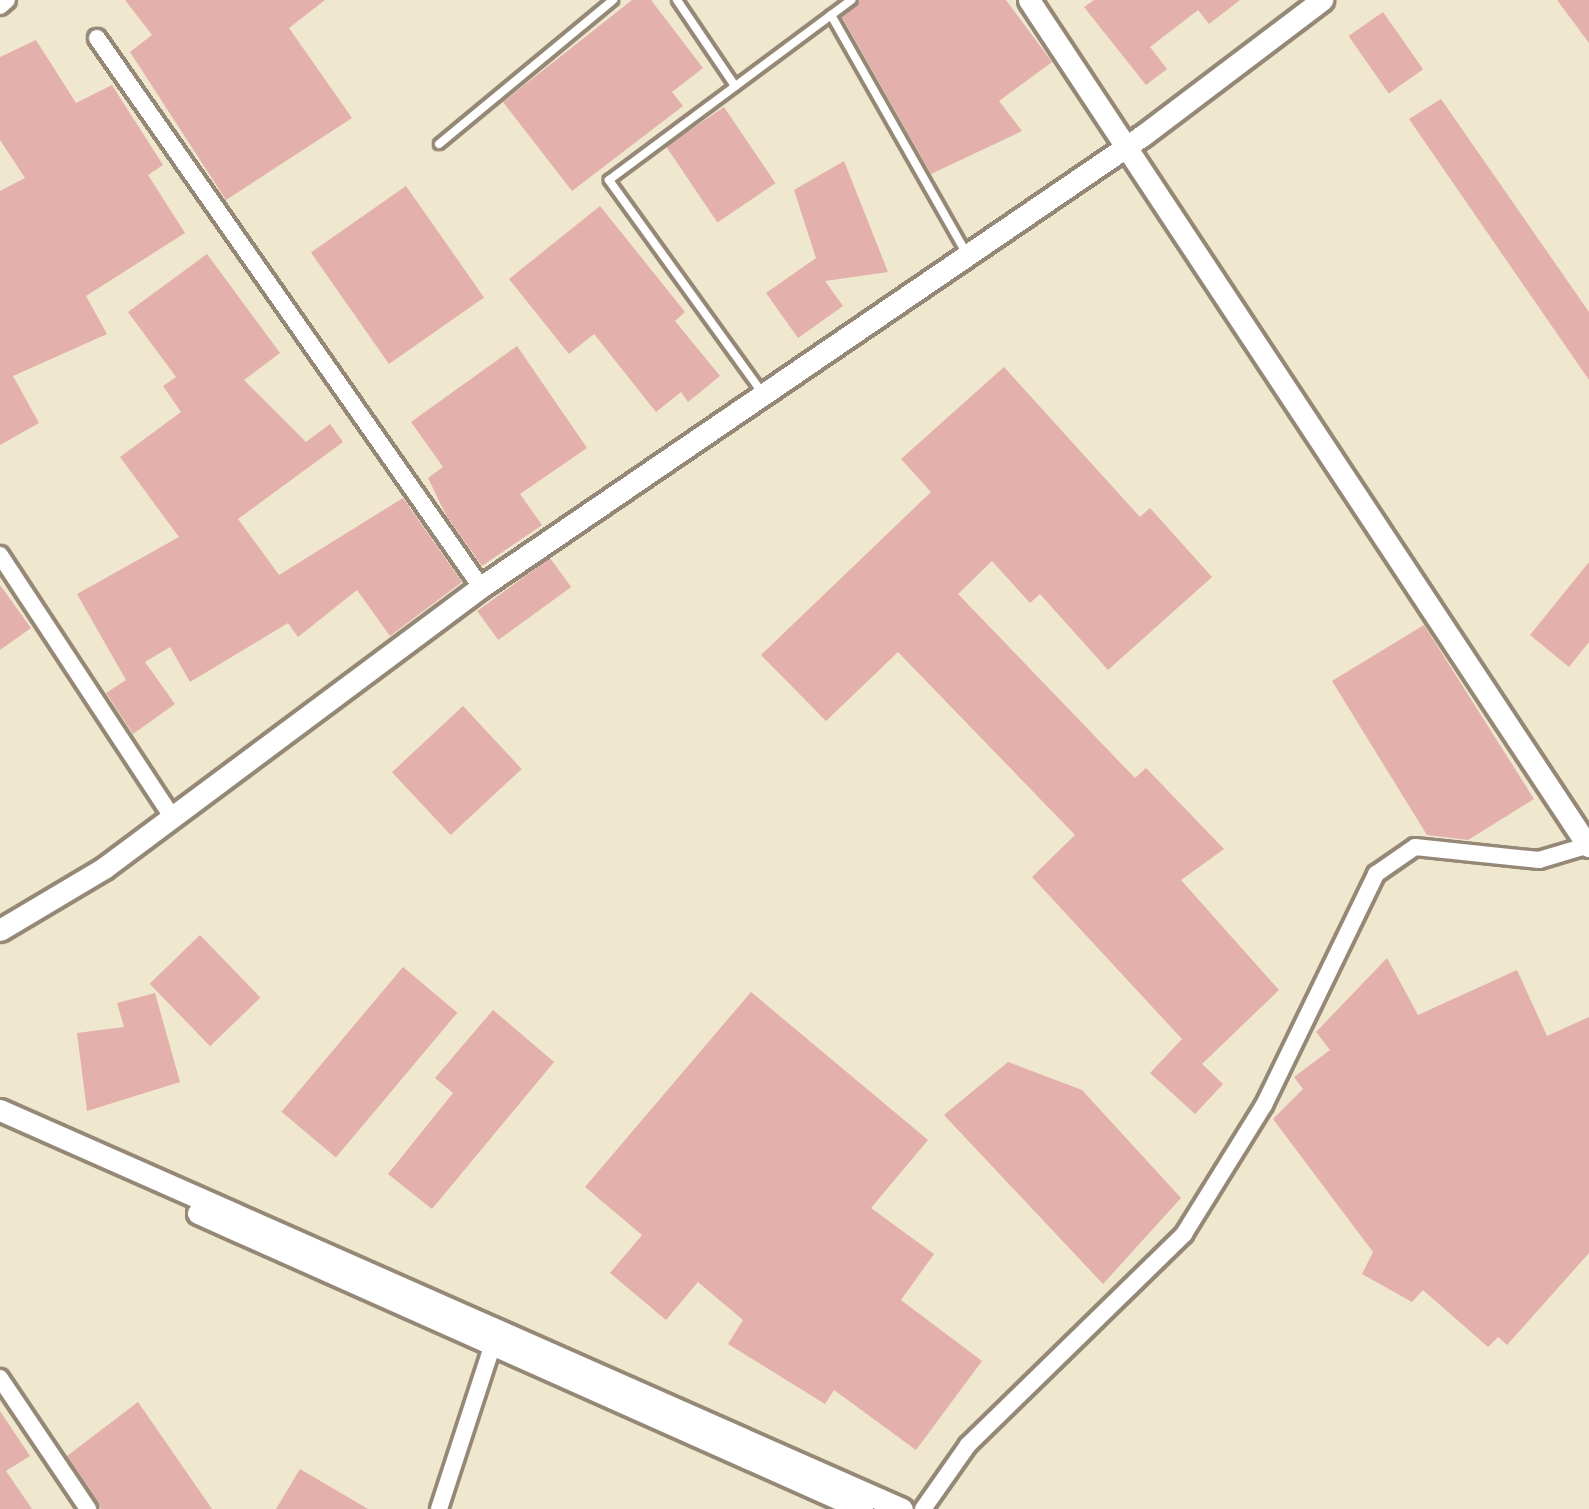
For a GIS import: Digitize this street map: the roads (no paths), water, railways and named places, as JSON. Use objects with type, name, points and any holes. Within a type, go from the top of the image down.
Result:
[{"type":"street","points":[[923,1509],[968,1445],[1184,1234],[1264,1105],[1376,874],[1415,848],[1539,860],[1588,845],[1132,143],[1029,0]]},
{"type":"street","points":[[0,930],[173,818],[482,587],[1132,143],[1322,0]]},
{"type":"street","points":[[97,38],[482,587]]},
{"type":"street","points":[[0,555],[173,818]]},
{"type":"street","points":[[0,1110],[902,1509]]},
{"type":"street","points":[[0,1126],[862,1509]]},
{"type":"street","points":[[439,1509],[493,1344]]},
{"type":"street","points":[[0,1378],[88,1509]]},
{"type":"lane","points":[[439,144],[614,0]]},
{"type":"lane","points":[[677,0],[735,86]]},
{"type":"lane","points":[[762,393],[608,180],[851,0]]},
{"type":"lane","points":[[831,15],[968,255]]}]
